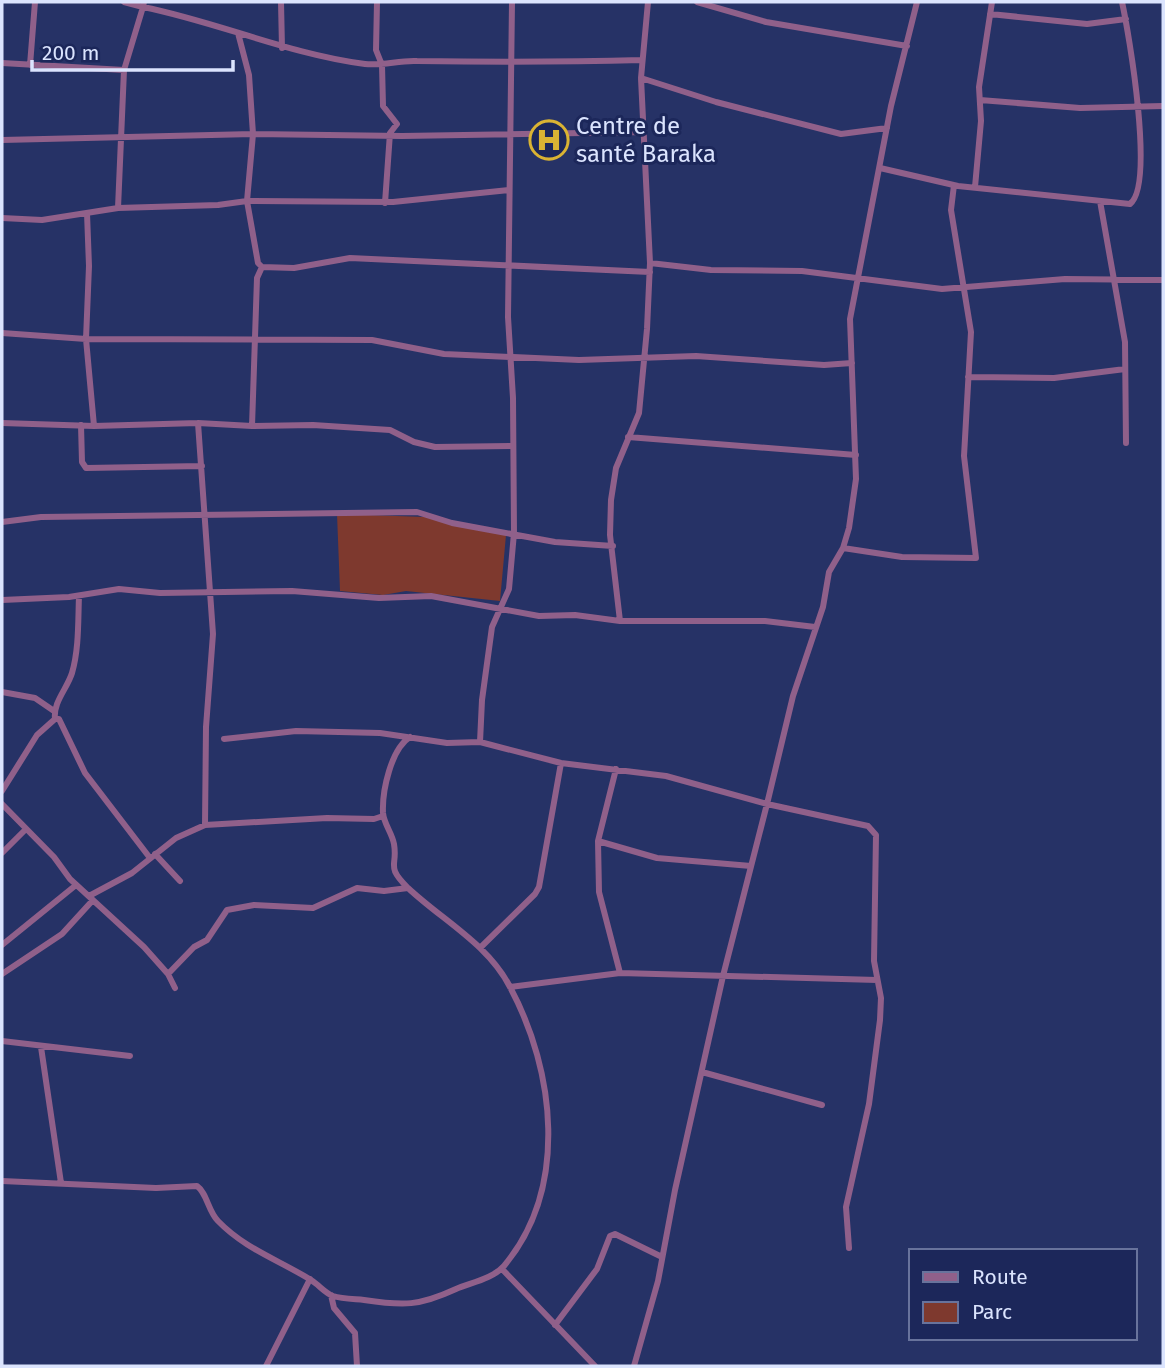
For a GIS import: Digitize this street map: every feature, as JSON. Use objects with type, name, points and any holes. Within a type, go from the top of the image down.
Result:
[{"type":"street","points":[[30,65],[35,2]]},
{"type":"street","points":[[124,2],[144,4],[182,15],[282,48],[383,65],[413,60],[513,63],[642,60]]},
{"type":"street","points":[[281,2],[282,48]]},
{"type":"street","points":[[377,2],[376,50],[383,65],[383,106],[397,124],[390,134],[385,202]]},
{"type":"street","points":[[480,742],[482,700],[492,627],[502,611],[509,589],[514,533],[508,265],[512,2]]},
{"type":"street","points":[[620,621],[610,535],[611,500],[616,468],[639,413],[650,272],[641,78],[648,2]]},
{"type":"street","points":[[697,2],[766,22],[907,46]]},
{"type":"street","points":[[634,1366],[662,1257],[723,976],[793,696],[816,627],[829,572],[843,548],[856,479],[850,319],[887,128],[917,2]]},
{"type":"street","points":[[975,187],[981,121],[979,87],[992,2]]},
{"type":"street","points":[[880,169],[954,185],[1130,204],[1136,200],[1139,109],[1122,2]]},
{"type":"street","points":[[118,208],[124,70],[144,4]]},
{"type":"street","points":[[990,14],[1087,24],[1126,19]]},
{"type":"street","points":[[238,33],[249,75],[253,134],[247,201],[258,263],[262,267],[299,268],[350,258],[650,272]]},
{"type":"street","points":[[2,63],[124,70]]},
{"type":"street","points":[[641,78],[716,102],[841,134],[887,128]]},
{"type":"street","points":[[980,100],[1029,106],[1139,109],[1163,106]]},
{"type":"street","points":[[2,140],[52,136],[119,138],[253,134],[643,132]]},
{"type":"street","points":[[843,548],[902,556],[976,558],[964,456],[971,332],[951,210],[954,185]]},
{"type":"street","points":[[2,218],[41,219],[118,208],[218,205],[247,201],[385,202],[509,190]]},
{"type":"street","points":[[1100,201],[1125,342],[1126,443]]},
{"type":"street","points":[[87,213],[89,266],[86,339],[94,426]]},
{"type":"street","points":[[650,263],[711,270],[802,271],[942,289],[1027,281],[1163,280]]},
{"type":"street","points":[[252,426],[257,278],[262,267]]},
{"type":"street","points":[[2,333],[86,339],[372,340],[444,354],[579,360],[696,356],[824,365],[852,363]]},
{"type":"street","points":[[968,377],[1054,378],[1125,369]]},
{"type":"street","points":[[2,423],[94,426],[198,423],[313,425],[390,430],[414,442],[435,447],[513,446]]},
{"type":"street","points":[[198,423],[213,634],[206,727],[205,825]]},
{"type":"street","points":[[81,425],[82,462],[86,468],[202,466]]},
{"type":"street","points":[[628,437],[856,456]]},
{"type":"street","points":[[2,522],[41,517],[417,512],[452,523],[555,541],[613,546]]},
{"type":"street","points":[[2,600],[79,596],[119,589],[160,593],[292,591],[379,598],[431,596],[494,606],[502,611],[539,617],[575,615],[620,621],[765,621],[816,627]]},
{"type":"street","points":[[2,791],[37,735],[55,715],[74,663],[79,596]]},
{"type":"street","points":[[2,692],[35,698],[55,715],[63,724],[85,773],[153,856],[180,881]]},
{"type":"street","points":[[224,739],[296,731],[380,733],[447,743],[480,742],[561,763],[666,776],[766,804],[868,826],[876,835],[877,979],[881,998],[869,1104],[846,1207],[849,1248]]},
{"type":"street","points":[[2,1181],[156,1188],[197,1186],[203,1191],[213,1214],[236,1237],[265,1257],[310,1279],[331,1295],[402,1306],[444,1295],[502,1269],[537,1204],[549,1133],[548,1094],[540,1076],[535,1046],[510,987],[480,948],[408,888],[392,862],[394,845],[383,816],[388,779],[400,747],[410,737]]},
{"type":"street","points":[[480,948],[539,887],[561,763]]},
{"type":"street","points":[[616,769],[598,841],[599,892],[620,973]]},
{"type":"street","points":[[2,804],[76,885],[134,936],[168,974],[175,988]]},
{"type":"street","points":[[2,974],[62,934],[91,898],[120,881],[176,838],[205,825],[327,818],[374,819],[383,816]]},
{"type":"street","points":[[2,853],[26,829]]},
{"type":"street","points":[[598,841],[657,858],[751,866]]},
{"type":"street","points":[[2,945],[76,885]]},
{"type":"street","points":[[168,974],[194,947],[207,940],[226,910],[254,905],[313,908],[357,888],[396,891],[408,888]]},
{"type":"street","points":[[510,987],[620,973],[877,979]]},
{"type":"street","points":[[2,1041],[130,1056]]},
{"type":"street","points":[[41,1047],[61,1183]]},
{"type":"street","points":[[702,1072],[822,1105]]},
{"type":"street","points":[[555,1325],[597,1269],[610,1236],[615,1234],[662,1257]]},
{"type":"street","points":[[502,1269],[595,1366]]},
{"type":"street","points":[[266,1366],[310,1279]]},
{"type":"street","points":[[331,1295],[334,1308],[355,1333],[356,1366]]},
{"type":"green space","points":[[337,514],[426,517],[506,535],[500,601],[406,591],[383,595],[340,591]]},
{"type":"place","name":"Centre de santé Baraka","points":[[549,140]]}]
